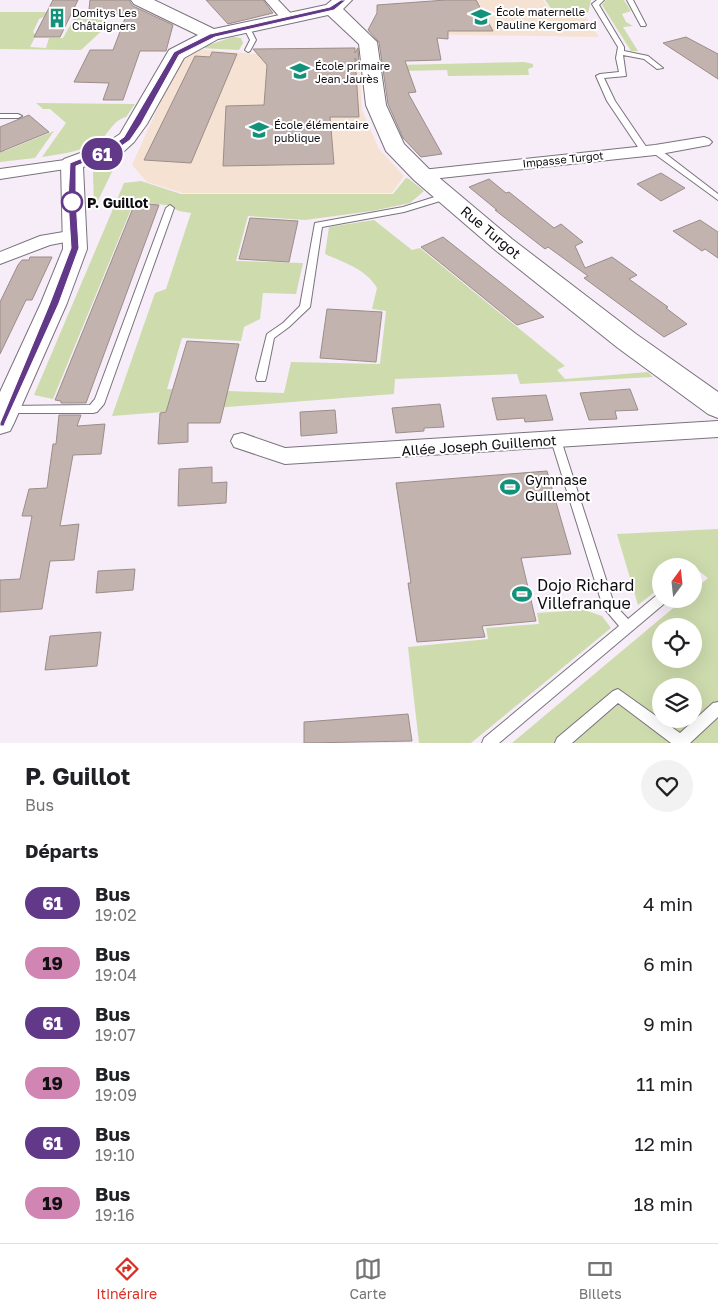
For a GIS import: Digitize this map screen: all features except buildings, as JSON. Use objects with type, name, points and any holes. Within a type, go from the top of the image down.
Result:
[{"type":"street","points":[[140,0],[212,35]]},
{"type":"street","points":[[271,0],[289,19]]},
{"type":"street","points":[[0,174],[72,164],[113,149],[127,138],[137,124],[176,54],[212,35],[289,19],[337,4]]},
{"type":"street","name":"Rue Turgot","points":[[337,4],[368,42],[376,105],[394,146],[422,175],[503,244],[718,407]]},
{"type":"street","name":"Impasse Turgot","points":[[422,175],[650,150],[704,142]]},
{"type":"street","points":[[3,417],[57,297],[75,248],[72,164]]},
{"type":"street","points":[[0,258],[46,240],[75,235]]},
{"type":"street","name":"Allée Joseph Guillemot","points":[[242,441],[285,456],[718,430]]},
{"type":"lane","points":[[601,0],[595,4],[621,47],[619,58],[623,74],[600,76],[611,101],[650,150],[718,198]]},
{"type":"lane","points":[[630,0],[643,25]]},
{"type":"lane","points":[[247,28],[253,40],[248,50]]},
{"type":"lane","points":[[620,53],[643,55],[652,60],[659,68]]},
{"type":"lane","points":[[0,116],[18,116]]},
{"type":"lane","points":[[261,378],[270,336],[286,325],[305,307],[318,225],[404,209],[447,196]]},
{"type":"lane","points":[[3,417],[93,409],[100,401],[170,208]]},
{"type":"lane","points":[[556,440],[609,607],[627,627]]},
{"type":"lane","points":[[489,743],[652,607]]},
{"type":"lane","points":[[562,743],[618,695],[681,743],[718,708]]},
{"type":"shaded area","name":"École maternelle Pauline Kergomard","points":[[447,0],[543,0],[554,15],[584,14],[599,37],[401,34],[375,19],[378,5]]},
{"type":"shaded area","name":"École élémentaire publique","points":[[359,47],[362,110],[379,149],[404,176],[392,193],[183,193],[147,182],[132,165],[178,63],[182,57],[196,49],[257,54],[263,49]]},
{"type":"green space","points":[[545,0],[591,0],[588,13],[555,14]]},
{"type":"green space","points":[[606,0],[624,0],[631,11],[622,14],[626,22],[633,26],[623,27],[638,51],[631,51],[602,5]]},
{"type":"green space","points":[[0,12],[46,12],[48,15],[39,19],[33,32],[36,35],[30,47],[46,48],[49,38],[63,38],[76,15],[105,21],[102,25],[107,26],[81,50],[0,49]]},
{"type":"green space","points":[[233,37],[241,38],[243,43],[239,50],[199,48]]},
{"type":"green space","points":[[524,62],[533,64],[533,67],[528,69],[529,75],[448,76],[447,70],[401,71],[400,65]]},
{"type":"green space","points":[[36,103],[135,104],[126,117],[113,125],[104,137],[96,143],[77,151],[42,157],[66,123],[50,109],[43,109]]},
{"type":"green space","points":[[54,131],[35,158],[0,162],[0,149],[5,151]]},
{"type":"green space","points":[[120,155],[94,209],[93,171],[100,164]]},
{"type":"green space","points":[[406,178],[424,191],[410,203],[372,211],[305,220],[248,216],[236,261],[303,263],[296,294],[263,293],[260,319],[244,327],[241,341],[182,338],[167,389],[284,393],[291,362],[380,364],[386,311],[372,309],[377,288],[361,271],[325,254],[329,227],[374,220],[412,250],[420,248],[565,366],[557,370],[565,379],[648,372],[653,377],[520,384],[517,374],[395,379],[394,394],[112,416],[155,293],[166,289],[191,213],[179,211],[167,205],[134,202],[53,399],[34,395],[124,183],[141,181],[181,194],[393,194]]},
{"type":"green space","points":[[718,529],[718,743],[512,743],[652,626],[652,668],[702,668],[702,618],[661,618],[673,608],[702,608],[702,583],[708,578],[702,573],[702,558],[652,558],[652,594],[638,605],[617,534]]},
{"type":"green space","points":[[584,610],[602,616],[611,628],[471,743],[419,743],[408,647],[488,639],[486,628],[539,624],[537,613]]},
{"type":"bus line","name":"61","points":[[0,423],[54,303],[75,248],[72,164],[113,149],[127,138],[137,124],[176,54],[212,35],[332,9],[343,0]]},
{"type":"place","name":"École maternelle Pauline Kergomard","points":[[481,17]]},
{"type":"place","name":"Domitys Les Châtaigners","points":[[57,18]]},
{"type":"place","name":"École primaire Jean Jaurès","points":[[300,71]]},
{"type":"place","name":"École élémentaire publique","points":[[259,130]]},
{"type":"place","name":"P. Guillot","points":[[72,202]]},
{"type":"place","name":"Gymnase Guillemot","points":[[510,487]]},
{"type":"place","name":"Dojo Richard Villefranque","points":[[522,594]]}]
